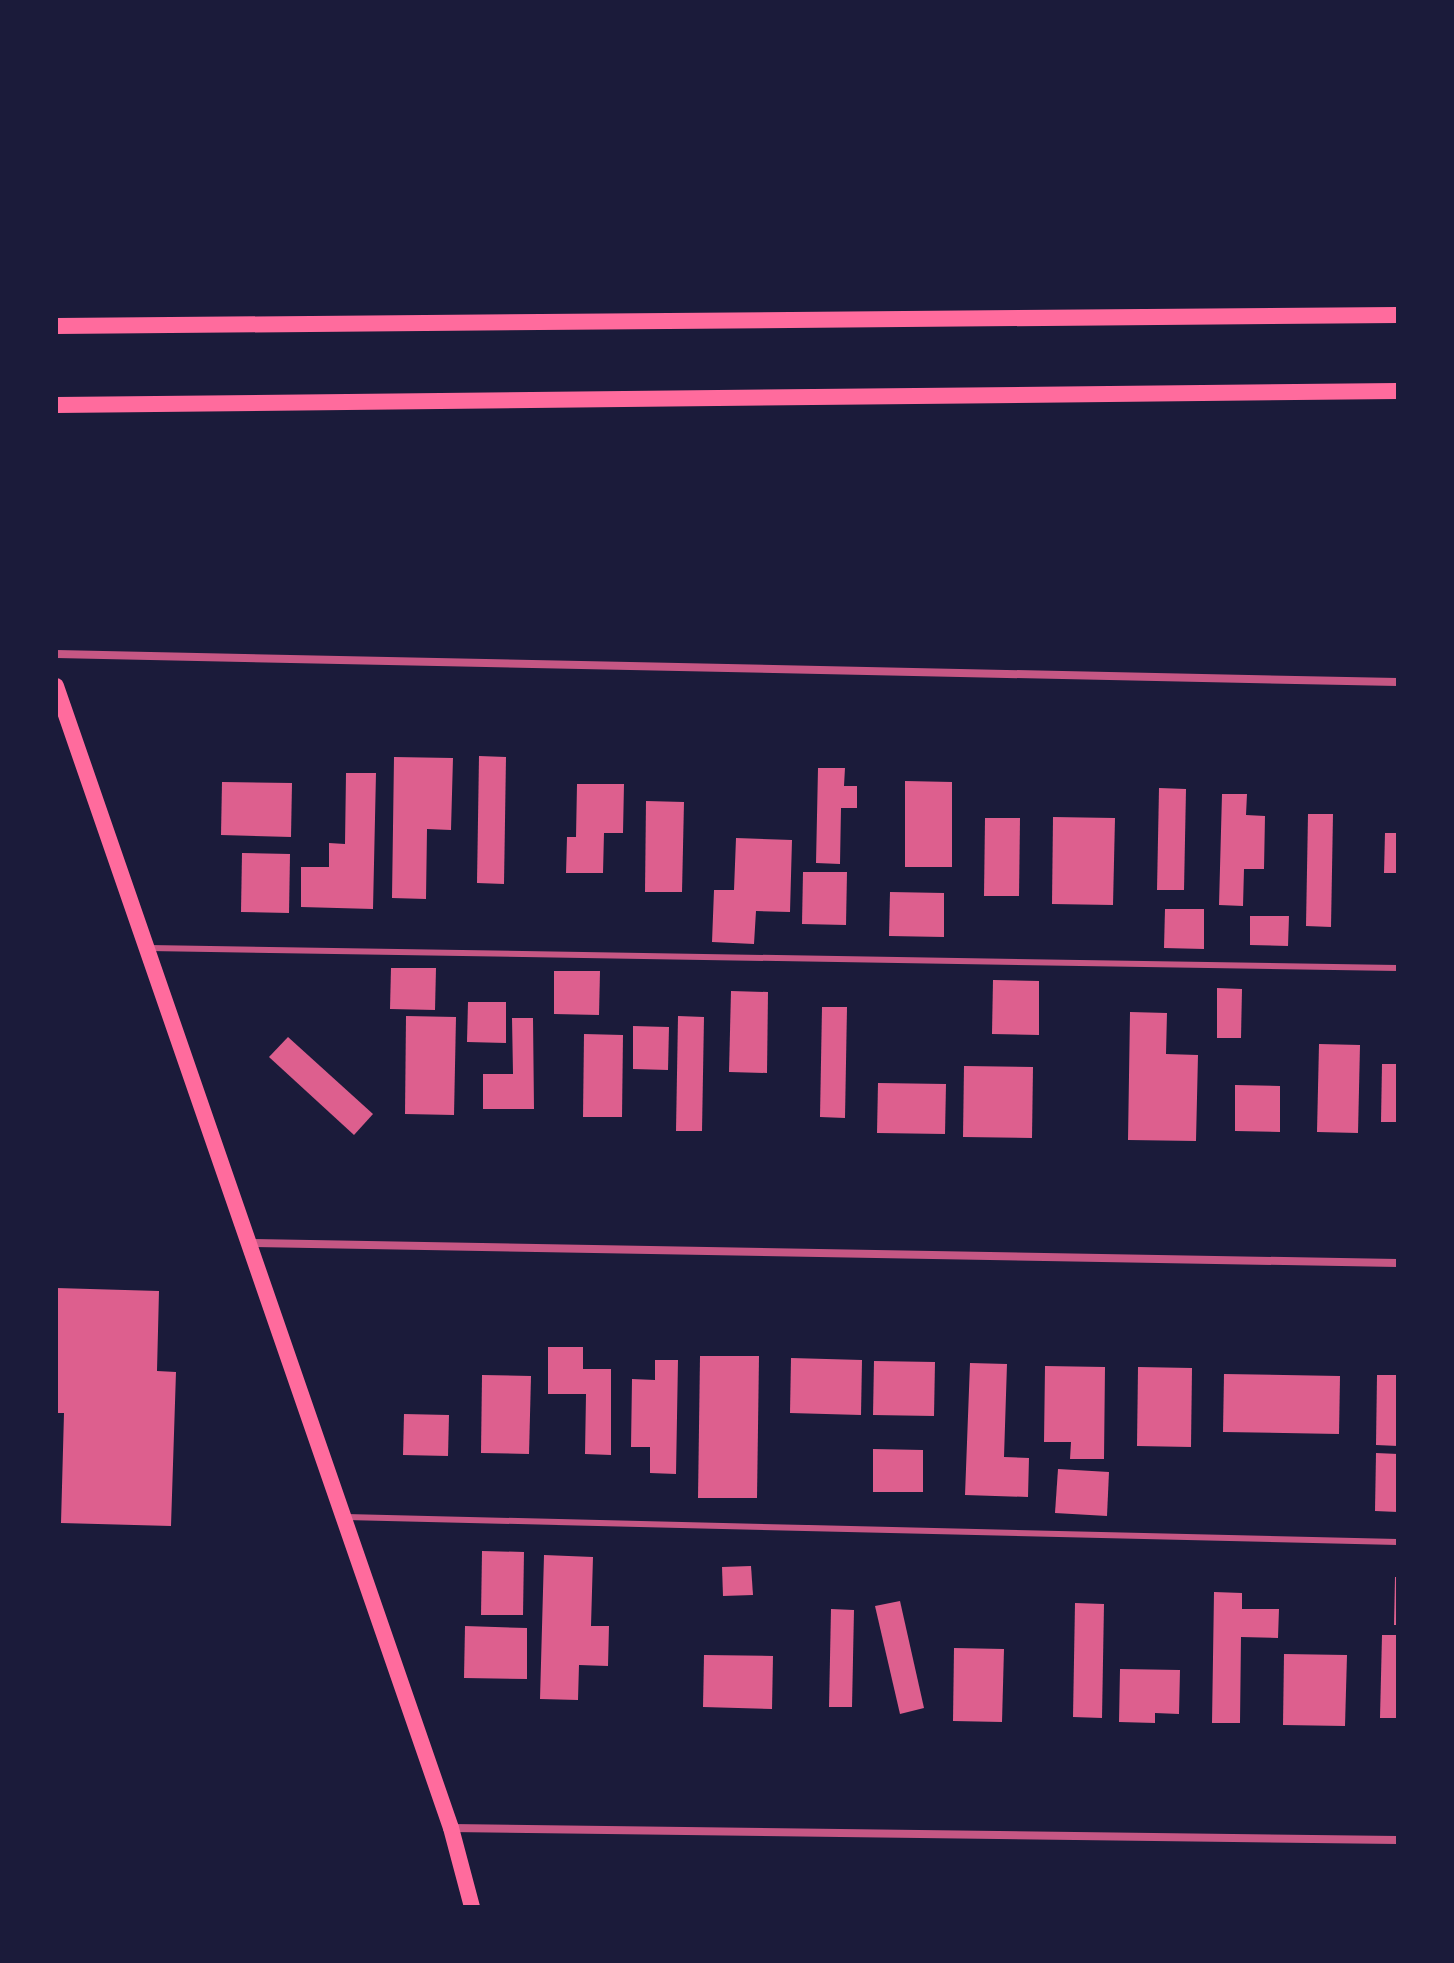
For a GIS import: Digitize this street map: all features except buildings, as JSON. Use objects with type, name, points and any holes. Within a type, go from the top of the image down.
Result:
[{"type":"main road","points":[[56,326],[1398,315]]},
{"type":"main road","points":[[56,405],[1398,391]]},
{"type":"main road","points":[[56,686],[246,1243],[451,1828],[472,1907]]},
{"type":"street","points":[[56,654],[1398,682]]},
{"type":"street","points":[[246,1243],[1398,1263]]},
{"type":"street","points":[[451,1828],[1398,1840]]},
{"type":"lane","points":[[146,948],[1398,968]]},
{"type":"lane","points":[[342,1517],[1398,1542]]}]
